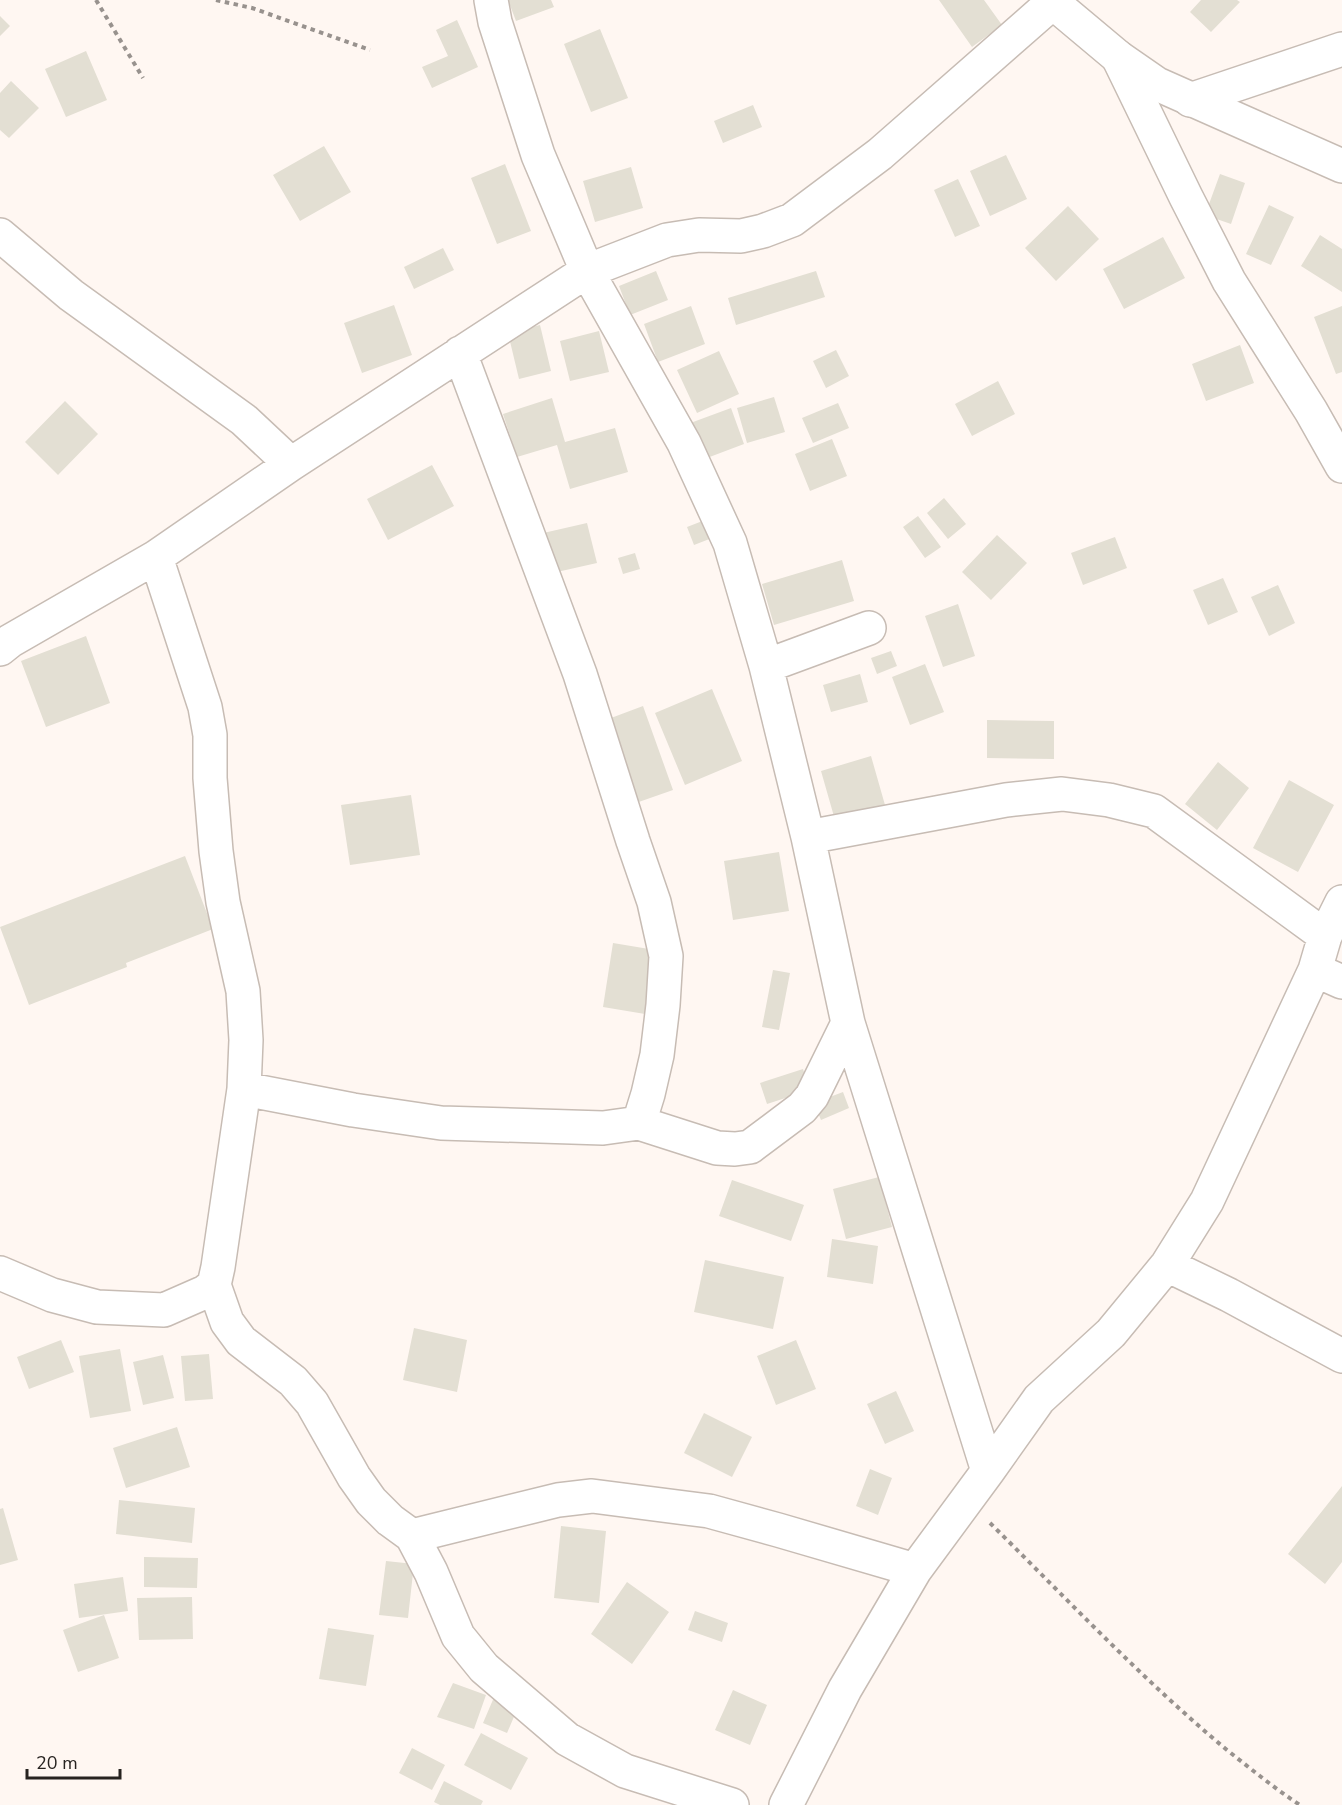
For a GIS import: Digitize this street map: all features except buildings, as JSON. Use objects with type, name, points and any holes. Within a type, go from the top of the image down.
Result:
[{"type":"street","points":[[491,0],[495,22],[538,154],[587,271],[689,453],[730,543],[766,666],[808,837],[848,1023],[988,1471]]},
{"type":"street","points":[[0,649],[10,641],[156,557],[291,464],[587,271],[667,240],[699,235],[741,236],[763,231],[792,220],[880,154],[1051,2],[1118,57],[1157,84],[1342,166]]},
{"type":"street","points":[[1190,100],[1342,48]]},
{"type":"street","points":[[1118,57],[1229,281],[1311,411],[1342,466]]},
{"type":"street","points":[[0,235],[70,295],[244,420],[291,464]]},
{"type":"street","points":[[460,353],[580,674],[654,902],[666,956],[663,1005],[657,1055],[639,1123]]},
{"type":"street","points":[[156,557],[205,707],[210,735],[210,778],[216,851],[223,902],[243,991],[246,1040],[244,1089],[214,1285],[227,1322],[241,1341],[293,1381],[312,1403],[354,1477],[371,1501],[390,1520],[412,1536],[431,1572],[458,1636],[484,1668],[567,1739],[625,1771],[732,1805]]},
{"type":"street","points":[[766,666],[869,628]]},
{"type":"street","points":[[808,837],[1006,800],[1062,794],[1109,800],[1154,811],[1325,936]]},
{"type":"street","points":[[786,1805],[845,1689],[915,1570],[1039,1399],[1111,1333],[1167,1265],[1207,1201],[1328,976],[1325,936],[1342,902]]},
{"type":"street","points":[[244,1089],[353,1110],[441,1123],[603,1128],[639,1123],[717,1148],[735,1149],[750,1147],[802,1108],[812,1096],[848,1023]]},
{"type":"street","points":[[1167,1265],[1342,1356]]},
{"type":"street","points":[[0,1273],[52,1295],[97,1307],[164,1310],[206,1292],[214,1285]]},
{"type":"street","points":[[412,1536],[558,1500],[592,1496],[709,1511],[915,1570]]},
{"type":"path","points":[[96,0],[143,78]]},
{"type":"path","points":[[216,0],[252,8],[370,50]]},
{"type":"path","points":[[966,1500],[1189,1718],[1276,1790],[1300,1805]]}]
